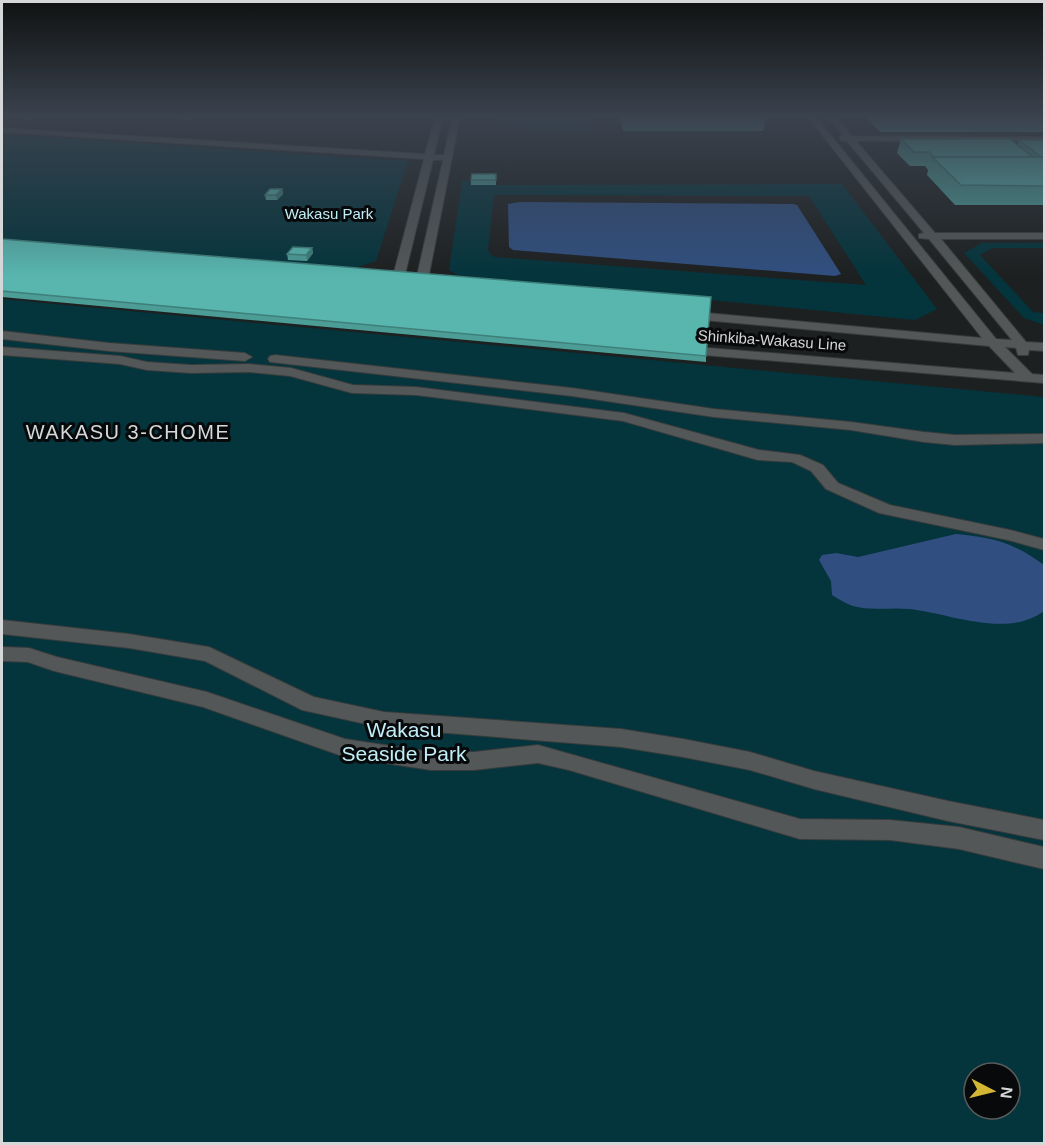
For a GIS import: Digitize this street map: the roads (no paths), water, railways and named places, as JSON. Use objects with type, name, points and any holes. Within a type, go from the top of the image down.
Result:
[{"type":"street","points":[[392,306],[390,287],[425,170]]},
{"type":"street","points":[[404,307],[425,290],[445,170]]},
{"type":"street","points":[[854,170],[992,342],[1027,377]]},
{"type":"street","points":[[877,170],[1022,345],[1027,377]]},
{"type":"street","points":[[906,236],[1044,236]]},
{"type":"street","points":[[390,287],[425,290]]},
{"type":"street","name":"Shinkiba-Wakasu Line","points":[[676,314],[1044,347]]},
{"type":"street","points":[[2,335],[109,347],[404,372],[624,398],[714,413],[852,426],[924,437],[955,440],[1038,439],[1044,453]]},
{"type":"street","name":"Shinkiba-Wakasu Line","points":[[675,349],[1044,379]]},
{"type":"street","points":[[2,351],[120,360],[147,366],[191,369],[249,368],[291,372],[351,389],[438,393],[624,417],[758,455],[795,458],[817,468],[832,486],[885,509],[1010,535],[1044,545]]},
{"type":"street","points":[[2,627],[129,641],[209,654],[309,704],[384,720],[597,736],[683,748],[750,761],[814,780],[926,806],[1044,830]]},
{"type":"street","points":[[2,654],[29,655],[54,664],[207,700],[345,748],[431,761],[474,761],[538,754],[580,764],[800,829],[890,830],[959,838],[1044,858]]},
{"type":"water","points":[[519,202],[793,204],[797,205],[841,274],[835,276],[513,250],[509,247],[508,204]]},
{"type":"water","points":[[956,534],[1003,542],[1044,565],[1044,611],[1029,619],[996,624],[925,611],[853,606],[832,595],[831,581],[819,560],[822,555],[836,553],[858,557]]},
{"type":"district","name":"WAKASU 3-CHOME","points":[[128,432]]},
{"type":"park label","name":"Wakasu Park","points":[[329,213]]},
{"type":"park label","name":"Wakasu Seaside Park","points":[[404,741]]}]
